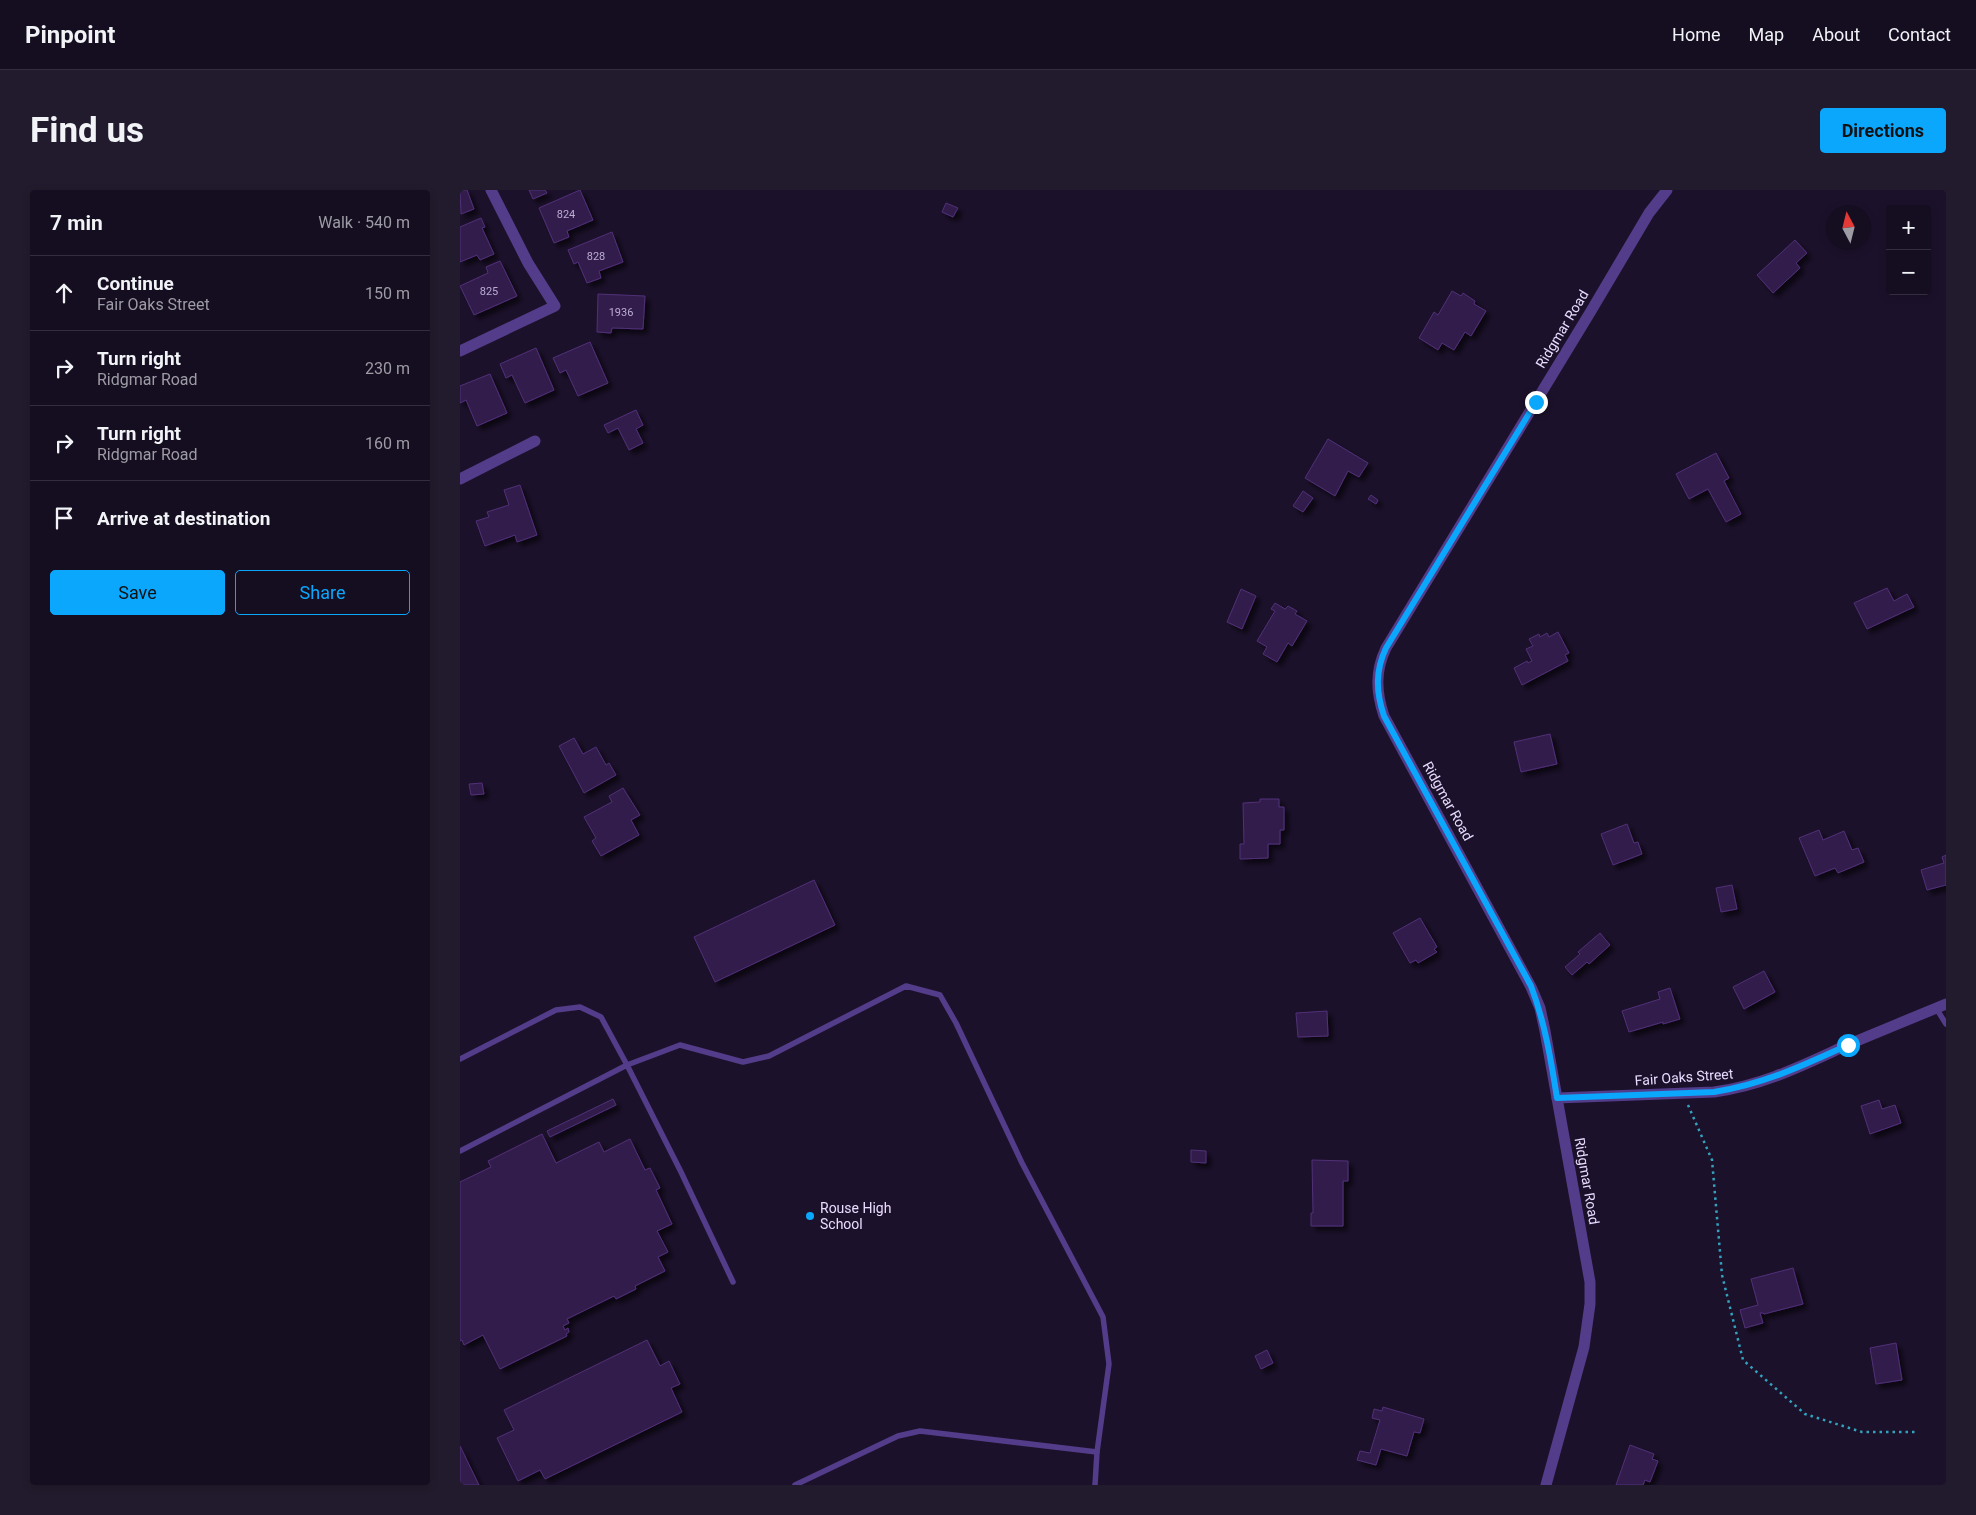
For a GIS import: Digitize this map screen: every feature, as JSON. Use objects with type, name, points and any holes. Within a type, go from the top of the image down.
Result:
[{"type":"street","points":[[460,351],[555,306],[528,263],[491,190]]},
{"type":"street","name":"Ridgmar Road","points":[[1546,1485],[1584,1347],[1590,1304],[1590,1282],[1546,1031],[1540,1008],[1531,986],[1384,716],[1378,699],[1378,673],[1386,648],[1649,213],[1667,190]]},
{"type":"street","points":[[460,479],[534,442]]},
{"type":"street","name":"Fair Oaks Street","points":[[1557,1098],[1714,1092],[1760,1083],[1941,1006]]},
{"type":"lane","points":[[460,1151],[628,1065],[680,1045],[743,1062],[769,1056],[906,986],[940,995],[956,1023],[1022,1163],[1103,1318],[1109,1364],[1094,1485]]},
{"type":"lane","points":[[1941,1006],[1946,1024]]},
{"type":"lane","points":[[460,1059],[556,1010],[580,1007],[601,1018],[628,1065],[733,1282]]},
{"type":"lane","points":[[795,1485],[898,1436],[920,1431],[1097,1452]]},
{"type":"path","points":[[1683,1094],[1712,1160],[1722,1275],[1743,1360],[1804,1414],[1862,1432],[1918,1432]]},
{"type":"building","points":[[460,190],[467,190],[474,209],[461,214]]},
{"type":"building","points":[[529,190],[545,190],[547,193],[533,199]]},
{"type":"building","points":[[580,190],[593,220],[567,231],[569,237],[554,243],[539,208]]},
{"type":"building","points":[[946,203],[958,208],[953,217],[942,212]]},
{"type":"building","points":[[481,218],[485,227],[482,228],[494,254],[480,260],[477,255],[460,262],[460,227]]},
{"type":"building","points":[[612,232],[623,262],[599,271],[601,278],[587,283],[578,262],[574,264],[568,250]]},
{"type":"building","points":[[1795,240],[1807,253],[1796,263],[1800,268],[1773,293],[1757,275]]},
{"type":"building","points":[[500,261],[517,296],[474,315],[460,286],[488,273],[486,267]]},
{"type":"building","points":[[1452,291],[1461,296],[1463,293],[1475,301],[1474,304],[1486,311],[1471,336],[1465,332],[1454,350],[1442,343],[1438,350],[1419,338],[1434,312],[1438,315]]},
{"type":"building","points":[[598,294],[645,296],[643,329],[612,328],[611,333],[597,332]]},
{"type":"building","points":[[590,342],[608,383],[578,396],[566,370],[560,373],[553,358]]},
{"type":"building","points":[[536,348],[554,390],[525,403],[512,375],[506,378],[500,364]]},
{"type":"building","points":[[490,374],[507,413],[477,426],[466,400],[460,403],[460,386]]},
{"type":"building","points":[[636,410],[643,425],[636,429],[643,443],[629,450],[618,428],[608,433],[604,425]]},
{"type":"building","points":[[1328,439],[1368,463],[1359,477],[1348,471],[1335,496],[1305,478]]},
{"type":"building","points":[[1716,453],[1729,478],[1724,481],[1741,514],[1726,522],[1708,489],[1689,499],[1676,474]]},
{"type":"building","points":[[520,485],[537,535],[517,542],[515,535],[485,546],[476,521],[489,517],[487,512],[509,505],[504,490]]},
{"type":"building","points":[[1303,491],[1313,498],[1303,512],[1293,506]]},
{"type":"building","points":[[1371,495],[1378,500],[1376,504],[1368,499]]},
{"type":"building","points":[[1887,588],[1894,601],[1907,594],[1914,607],[1867,629],[1854,603]]},
{"type":"building","points":[[1241,589],[1256,596],[1242,629],[1227,622]]},
{"type":"building","points":[[1275,603],[1285,609],[1288,606],[1297,611],[1295,614],[1307,621],[1292,646],[1288,643],[1277,662],[1263,654],[1267,647],[1257,641],[1275,611],[1271,609]]},
{"type":"building","points":[[1558,632],[1569,653],[1565,655],[1568,661],[1522,685],[1514,668],[1527,661],[1528,663],[1532,661],[1526,649],[1533,646],[1529,639],[1539,634],[1540,637],[1547,633],[1549,637]]},
{"type":"building","points":[[1550,734],[1557,764],[1521,772],[1514,742]]},
{"type":"building","points":[[574,738],[583,754],[596,747],[606,765],[609,763],[616,775],[584,793],[559,746]]},
{"type":"building","points":[[482,783],[484,794],[471,795],[469,784]]},
{"type":"building","points":[[623,788],[640,815],[631,820],[639,835],[601,856],[592,841],[596,838],[584,817],[612,802],[609,796]]},
{"type":"building","points":[[1260,799],[1279,799],[1279,807],[1284,807],[1284,830],[1280,830],[1280,844],[1268,844],[1268,858],[1240,859],[1240,844],[1244,844],[1243,803],[1260,802]]},
{"type":"building","points":[[1627,824],[1634,843],[1638,842],[1642,854],[1613,865],[1601,834]]},
{"type":"building","points":[[1819,830],[1823,840],[1844,831],[1852,850],[1858,848],[1864,862],[1838,873],[1835,868],[1815,876],[1799,838]]},
{"type":"building","points":[[1946,855],[1946,885],[1927,890],[1921,870],[1944,863],[1942,857]]},
{"type":"building","points":[[814,880],[835,925],[715,982],[694,937]]},
{"type":"building","points":[[1732,885],[1737,909],[1721,912],[1716,888]]},
{"type":"building","points":[[1420,918],[1437,947],[1434,949],[1437,952],[1418,963],[1416,960],[1410,963],[1393,933]]},
{"type":"building","points":[[1600,933],[1610,945],[1589,964],[1587,962],[1572,975],[1565,967],[1580,954],[1578,952]]},
{"type":"building","points":[[1764,971],[1775,992],[1744,1009],[1733,987]]},
{"type":"building","points":[[1670,988],[1680,1019],[1629,1032],[1622,1011],[1660,999],[1658,992]]},
{"type":"building","points":[[1327,1011],[1328,1036],[1298,1037],[1296,1013]]},
{"type":"building","points":[[613,1099],[616,1105],[550,1137],[547,1131]]},
{"type":"building","points":[[1879,1100],[1882,1109],[1895,1105],[1901,1123],[1870,1134],[1861,1106]]},
{"type":"building","points":[[542,1134],[556,1163],[599,1142],[604,1152],[630,1139],[645,1170],[650,1168],[660,1188],[656,1190],[672,1224],[657,1231],[668,1252],[658,1257],[665,1271],[635,1286],[636,1289],[616,1299],[614,1296],[567,1319],[569,1323],[563,1326],[565,1330],[568,1328],[567,1336],[500,1369],[483,1335],[464,1345],[462,1340],[460,1341],[460,1182],[491,1167],[488,1161]]},
{"type":"building","points":[[1191,1150],[1206,1151],[1206,1163],[1191,1162]]},
{"type":"building","points":[[1312,1160],[1348,1161],[1348,1181],[1343,1181],[1343,1226],[1311,1226],[1311,1213],[1313,1213]]},
{"type":"building","points":[[1793,1268],[1803,1304],[1764,1314],[1760,1313],[1763,1323],[1745,1328],[1740,1310],[1758,1305],[1751,1279]]},
{"type":"building","points":[[647,1340],[660,1366],[669,1361],[680,1384],[671,1388],[682,1412],[545,1479],[540,1470],[518,1481],[497,1438],[514,1430],[504,1410]]},
{"type":"building","points":[[1896,1343],[1902,1380],[1876,1384],[1870,1348]]},
{"type":"building","points":[[1267,1350],[1273,1363],[1261,1369],[1255,1356]]},
{"type":"building","points":[[1383,1407],[1424,1419],[1420,1433],[1414,1432],[1407,1456],[1381,1449],[1376,1465],[1357,1460],[1360,1451],[1370,1453],[1380,1420],[1372,1418],[1374,1409],[1382,1411]]},
{"type":"building","points":[[1630,1445],[1654,1454],[1652,1459],[1658,1461],[1650,1482],[1645,1480],[1643,1485],[1616,1485]]},
{"type":"building","points":[[460,1446],[479,1485],[460,1485]]},
{"type":"place","name":"Rouse High School","points":[[810,1216]]},
{"type":"route","points":[[1536,402],[1386,648],[1382,656],[1377,682],[1378,699],[1384,716],[1531,986],[1540,1008],[1546,1031],[1557,1098],[1714,1092],[1737,1089],[1782,1075],[1848,1045]]}]
